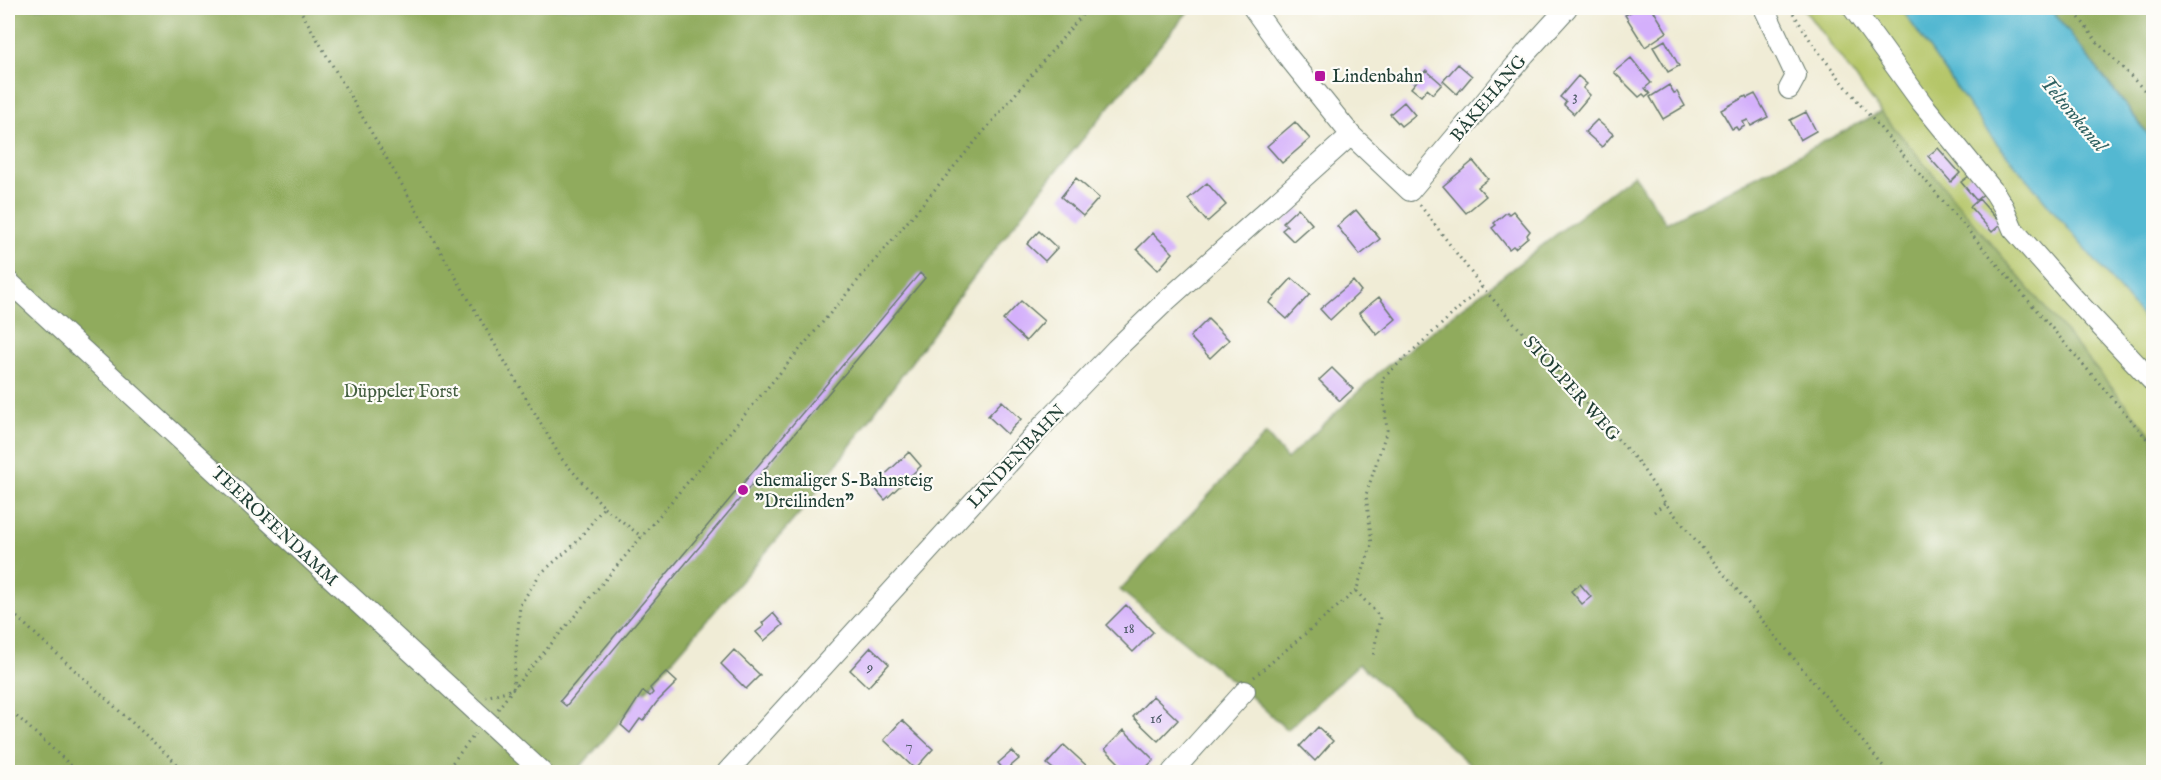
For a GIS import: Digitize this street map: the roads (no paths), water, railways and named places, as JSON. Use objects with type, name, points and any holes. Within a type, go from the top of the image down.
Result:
[{"type":"street","points":[[1253,8],[1285,53],[1351,135]]},
{"type":"street","name":"BÄKEHANG","points":[[1351,135],[1410,191],[1525,54],[1567,8]]},
{"type":"street","points":[[1764,8],[1796,76],[1789,89]]},
{"type":"street","points":[[1853,8],[1922,103],[1995,193],[2013,229],[2154,383]]},
{"type":"street","name":"LINDENBAHN","points":[[727,772],[1046,422],[1116,349],[1166,301],[1351,135]]},
{"type":"street","name":"TEEROFENDAMM","points":[[8,281],[542,772]]},
{"type":"street","points":[[1172,772],[1245,691]]},
{"type":"water","name":"Teltowkanal","points":[[1901,8],[2050,8],[2153,141],[2153,330],[1986,130]]},
{"type":"place","name":"Lindenbahn","points":[[1320,76]]},
{"type":"place","name":"ehemaliger S-Bahnsteig \"Dreilinden\"","points":[[743,490]]},
{"type":"park label","name":"Düppeler Forst","points":[[401,391]]}]
